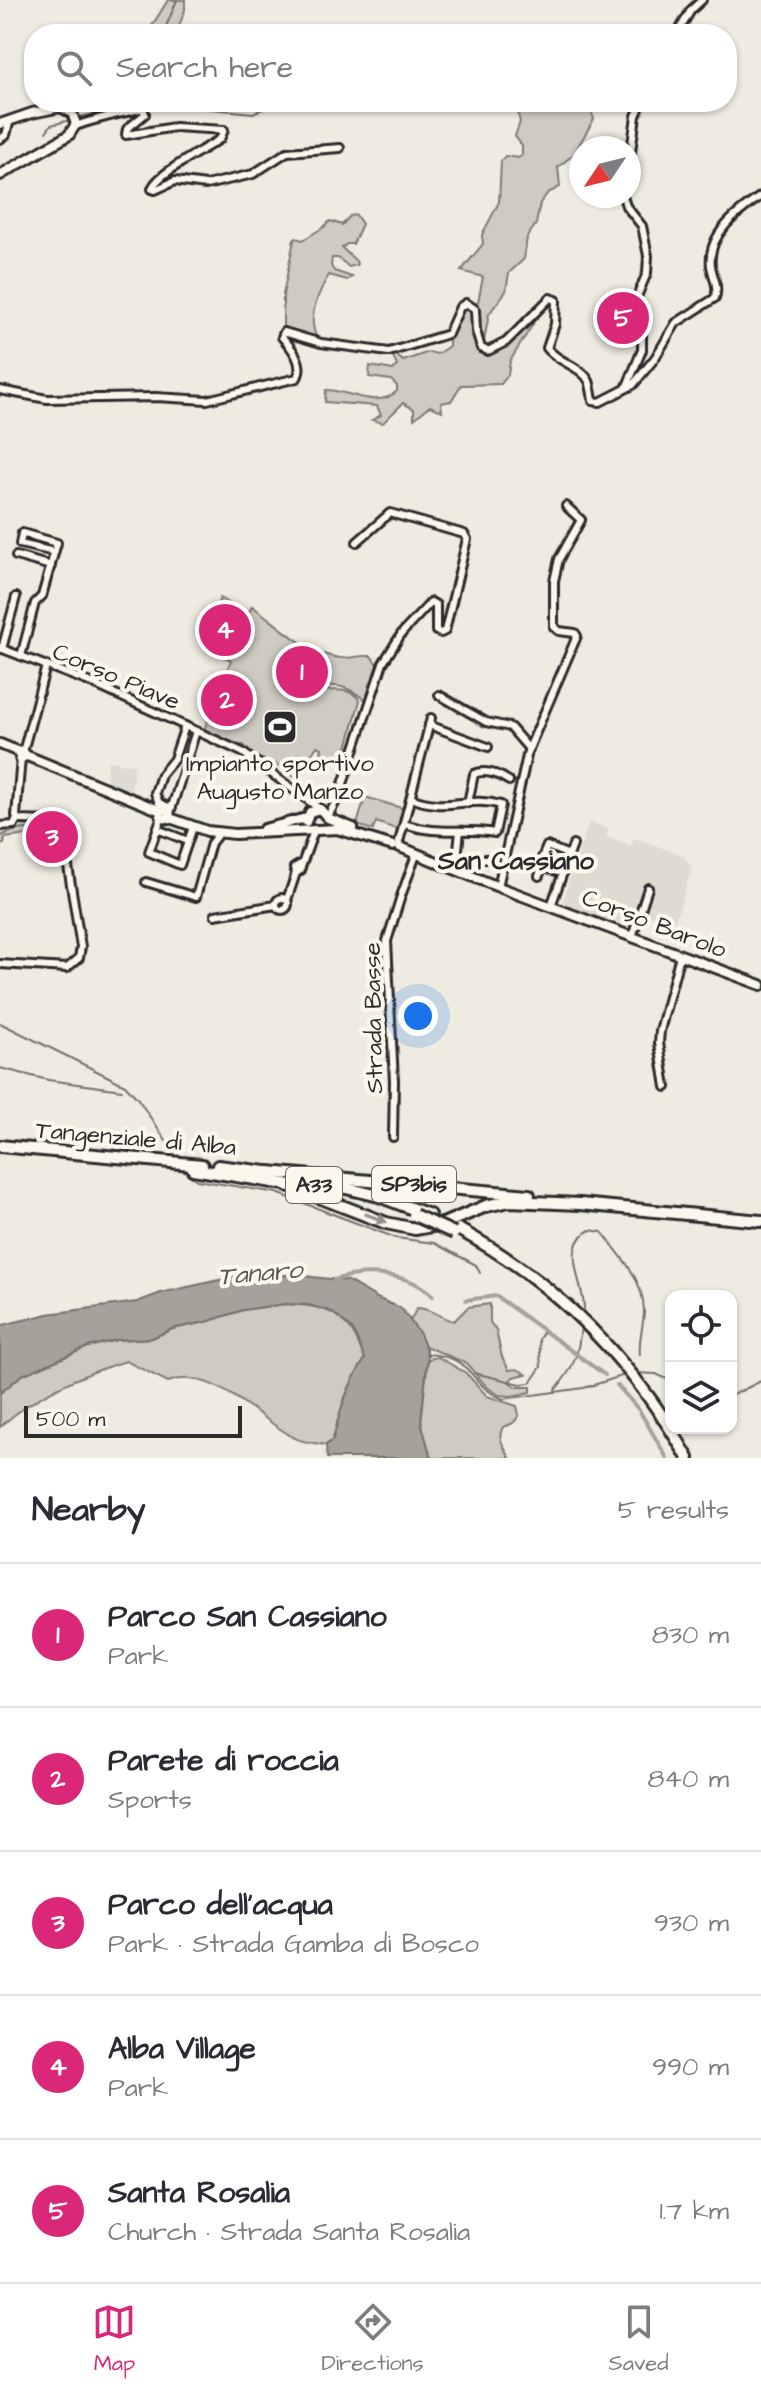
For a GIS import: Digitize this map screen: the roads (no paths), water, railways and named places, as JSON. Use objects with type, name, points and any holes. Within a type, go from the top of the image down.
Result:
[{"type":"highway","name":"Tangenziale di Alba","points":[[0,1148],[268,1172]]},
{"type":"highway","name":"A33","points":[[191,1166],[323,1187],[371,1200],[456,1231]]},
{"type":"highway","name":"SP3bis","points":[[191,1166],[298,1188],[386,1223],[415,1229],[450,1222],[499,1202],[558,1203],[761,1219]]},
{"type":"highway","name":"A33","points":[[268,1172],[356,1189],[429,1215],[551,1290],[590,1325],[644,1393],[688,1458]]},
{"type":"highway","name":"SP3bis","points":[[268,1172],[761,1219]]},
{"type":"highway","name":"A33","points":[[644,1393],[682,1458]]},
{"type":"main road","points":[[0,124],[41,112]]},
{"type":"main road","points":[[0,175],[69,135],[75,121],[69,112]]},
{"type":"main road","points":[[0,746],[203,827],[233,831],[269,828],[307,816],[325,814],[324,829],[250,835],[207,831],[22,755]]},
{"type":"main road","name":"Corso Barolo","points":[[325,814],[416,855],[761,985]]},
{"type":"main road","points":[[307,816],[312,830]]},
{"type":"main road","name":"Corso Barolo","points":[[324,829],[354,833],[396,845]]},
{"type":"street","points":[[683,24],[702,0]]},
{"type":"street","points":[[75,121],[130,112]]},
{"type":"street","points":[[144,112],[125,131],[126,135],[175,127],[224,130],[220,139],[153,183],[152,189],[155,190],[175,181],[206,185],[253,174],[287,152],[340,148]]},
{"type":"street","points":[[633,136],[638,112]]},
{"type":"street","points":[[0,139],[6,135],[10,120]]},
{"type":"street","points":[[0,390],[47,399],[207,400],[297,378],[300,368],[282,337],[283,332],[321,343],[389,352],[448,334],[460,307],[469,303],[475,309],[478,341],[481,348],[488,351],[506,342],[550,298],[556,300],[556,313],[547,345],[549,351],[589,380],[595,402],[600,402],[633,385],[676,323],[715,298],[717,288],[711,262],[714,244],[732,217],[761,196]]},
{"type":"street","points":[[627,386],[642,350],[636,299],[647,273],[648,256],[642,226],[628,208]]},
{"type":"street","points":[[498,887],[529,749],[577,636],[574,632],[556,630],[554,627],[554,581],[559,559],[581,520],[566,506]]},
{"type":"street","points":[[325,814],[338,795],[383,663],[402,633],[431,602],[436,605],[436,631],[445,631],[467,539],[464,534],[452,529],[390,513],[357,542]]},
{"type":"street","points":[[21,656],[35,603],[42,596],[51,566],[55,541],[22,533],[20,544],[50,551]]},
{"type":"street","points":[[16,556],[51,566]]},
{"type":"street","points":[[1,649],[16,597]]},
{"type":"street","name":"Corso Piave","points":[[1,649],[89,682],[254,759],[325,814]]},
{"type":"street","points":[[0,826],[14,825],[17,819],[22,755],[46,666]]},
{"type":"street","points":[[439,695],[486,722],[510,727],[529,749]]},
{"type":"street","points":[[396,845],[430,721],[488,747]]},
{"type":"street","points":[[166,813],[155,793],[161,775],[174,759],[185,726]]},
{"type":"street","points":[[193,827],[180,865],[149,852],[196,731]]},
{"type":"street","points":[[468,803],[476,772],[490,772],[509,781]]},
{"type":"street","points":[[298,793],[305,801],[307,816]]},
{"type":"street","points":[[404,824],[434,832],[476,830],[495,833],[501,805],[490,802],[438,806],[411,798]]},
{"type":"street","points":[[0,964],[67,968],[79,958],[76,906],[62,829],[51,821],[17,819]]},
{"type":"street","points":[[157,829],[188,841]]},
{"type":"street","points":[[215,915],[276,905],[285,909],[312,830]]},
{"type":"street","points":[[207,831],[211,843]]},
{"type":"street","points":[[460,831],[457,858],[487,859]]},
{"type":"street","points":[[146,882],[196,897],[211,843],[219,833]]},
{"type":"street","points":[[551,906],[573,845]]},
{"type":"street","points":[[540,863],[547,846],[569,855]]},
{"type":"street","name":"Strada Basse","points":[[393,1137],[394,1081],[387,941],[416,855]]},
{"type":"street","points":[[539,876],[542,866],[562,873]]},
{"type":"street","points":[[632,937],[648,888]]},
{"type":"street","points":[[666,1087],[660,1031],[680,955]]},
{"type":"waterway","points":[[167,24],[177,0]]},
{"type":"waterway","points":[[77,118],[101,112]]},
{"type":"waterway","points":[[243,112],[255,112]]},
{"type":"waterway","points":[[46,132],[51,125],[71,120]]},
{"type":"waterway","points":[[0,170],[20,159]]},
{"type":"waterway","points":[[0,837],[19,830],[38,829],[51,830],[54,840]]},
{"type":"waterway","points":[[0,1023],[125,1085],[138,1099],[178,1159]]},
{"type":"waterway","points":[[0,1068],[48,1080],[122,1090]]},
{"type":"waterway","points":[[183,1168],[197,1180],[277,1193],[396,1238],[434,1243],[476,1265],[480,1273]]},
{"type":"waterway","points":[[583,1317],[575,1259],[580,1238],[590,1230],[602,1232],[631,1270],[640,1289],[644,1310],[640,1355]]},
{"type":"waterway","points":[[334,1280],[359,1275],[386,1275],[412,1282],[433,1296]]},
{"type":"waterway","points":[[466,1300],[496,1296],[605,1375]]},
{"type":"waterway","points":[[555,1390],[575,1360],[581,1323]]},
{"type":"waterway","points":[[474,1373],[521,1384],[530,1383],[541,1367],[539,1339],[544,1331]]},
{"type":"waterway","points":[[426,1354],[442,1356],[463,1365],[483,1386],[503,1399],[584,1388],[628,1374]]},
{"type":"waterway","points":[[634,1373],[656,1374],[665,1378]]},
{"type":"waterway","points":[[737,1393],[761,1381]]},
{"type":"waterway","points":[[617,1385],[639,1410],[667,1458]]},
{"type":"place","name":"Santa Rosalia","points":[[623,318]]},
{"type":"place","name":"Alba Village","points":[[225,630]]},
{"type":"place","name":"Parco San Cassiano","points":[[302,672]]},
{"type":"place","name":"Parete di roccia","points":[[227,700]]},
{"type":"place","name":"Impianto sportivo Augusto Manzo","points":[[280,727]]},
{"type":"place","name":"Parco dell'acqua","points":[[52,837]]},
{"type":"district","name":"San Cassiano","points":[[516,861]]},
{"type":"water label","name":"Tanaro","points":[[260,1273]]}]
